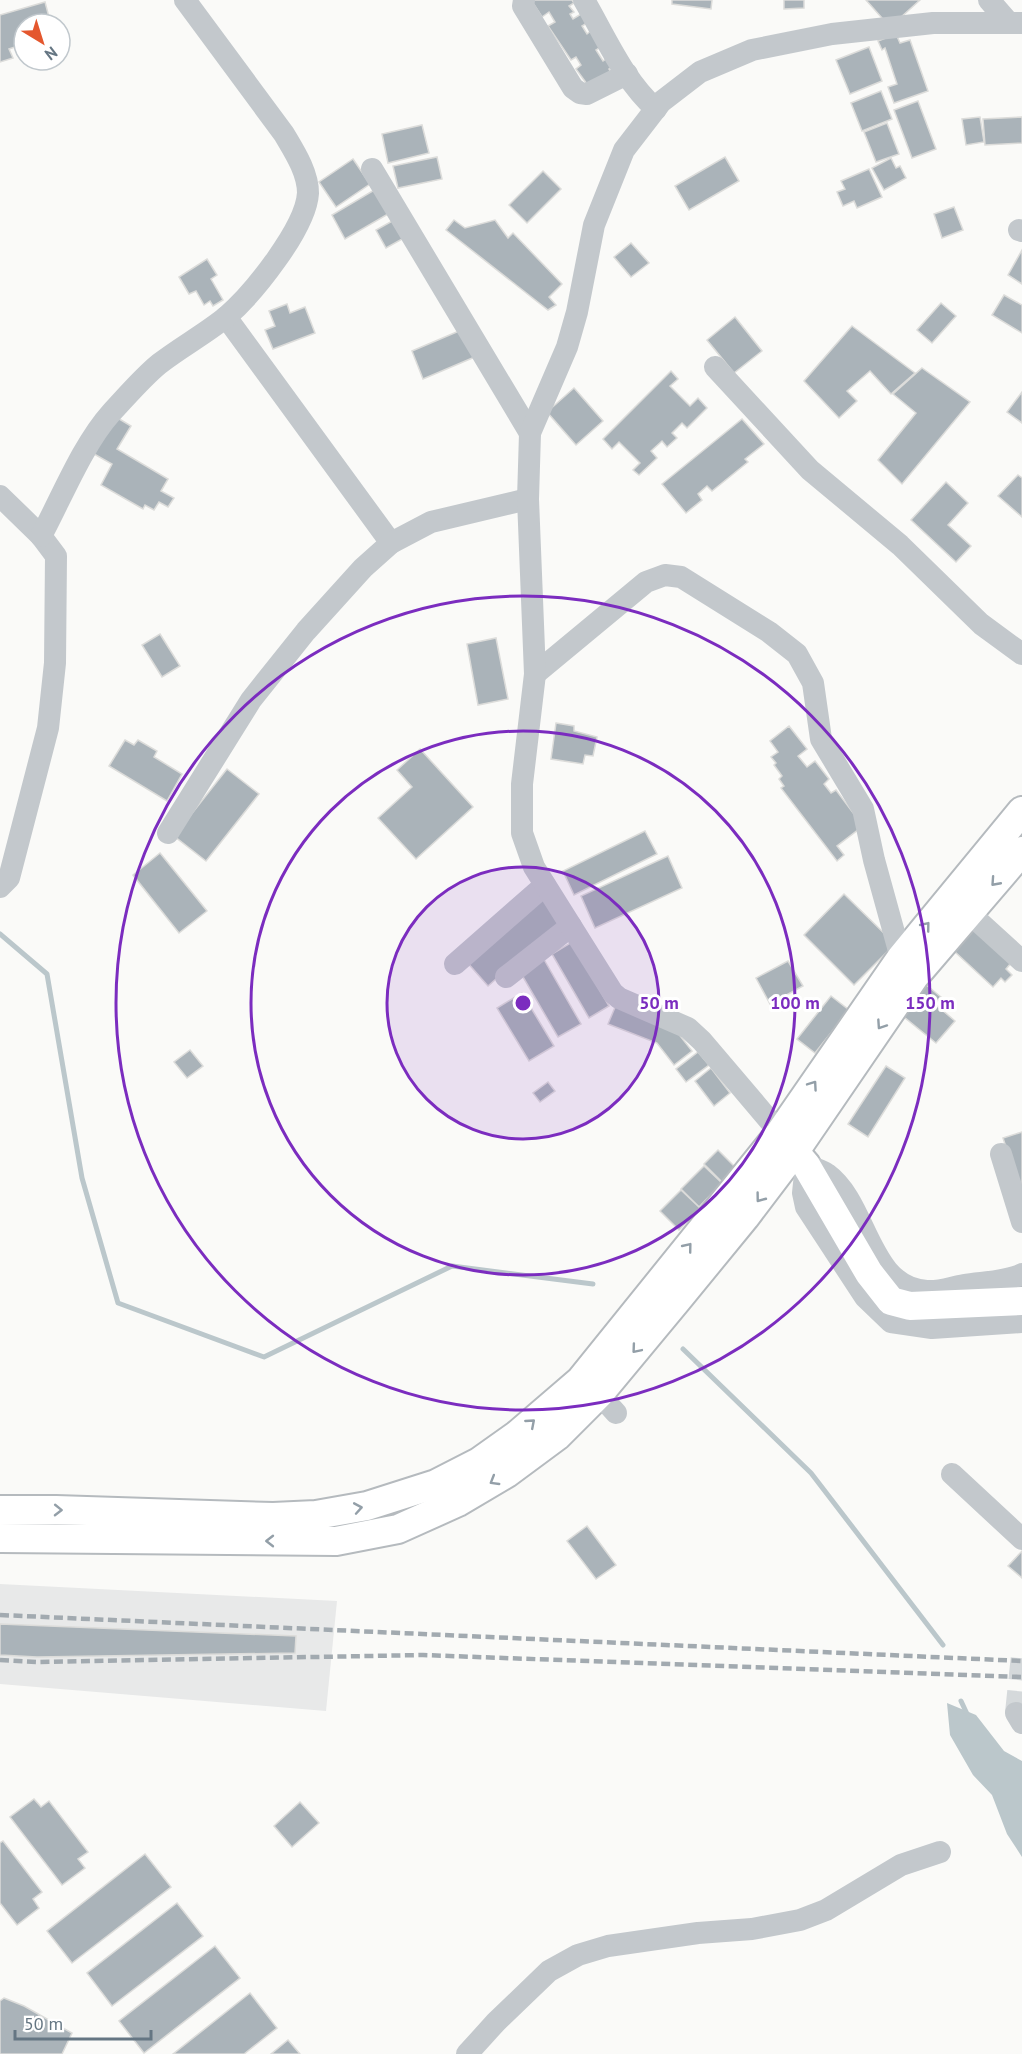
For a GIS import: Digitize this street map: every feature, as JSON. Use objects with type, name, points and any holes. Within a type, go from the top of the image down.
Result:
[{"type":"main road","points":[[794,1150],[901,958],[1022,811]]},
{"type":"main road","points":[[0,1510],[273,1517],[317,1528],[336,1541],[398,1529],[458,1503],[507,1473],[557,1436],[598,1396],[667,1293],[746,1217],[914,977],[1022,851]]},
{"type":"main road","points":[[794,1150],[870,1273],[891,1301],[910,1306],[1022,1301]]},
{"type":"main road","points":[[0,1538],[317,1528]]},
{"type":"street","points":[[41,536],[99,426],[157,365],[226,317],[249,293],[281,252],[304,213],[308,192],[297,155],[185,0]]},
{"type":"street","points":[[524,0],[523,6],[573,88],[580,93],[587,94],[627,74]]},
{"type":"street","points":[[584,0],[627,74],[656,109]]},
{"type":"street","points":[[989,0],[1016,23]]},
{"type":"street","points":[[1016,23],[933,23],[832,34],[752,50],[700,72],[661,102],[624,150],[594,225],[577,312],[567,347],[530,433],[528,499],[535,674],[522,784],[522,833],[526,851],[545,885],[613,993],[619,998],[688,1028],[702,1041],[794,1150],[827,1174],[845,1195],[882,1264],[897,1281],[908,1287],[928,1291],[1022,1274]]},
{"type":"street","points":[[372,169],[530,433]]},
{"type":"street","points":[[226,317],[392,543]]},
{"type":"street","points":[[715,368],[810,470],[900,545],[981,624],[1022,654]]},
{"type":"street","points":[[0,496],[41,536],[56,556],[55,663],[48,728],[4,883]]},
{"type":"street","points":[[168,833],[251,700],[313,623],[363,568],[392,543],[431,522],[528,499]]},
{"type":"street","points":[[535,674],[645,582],[665,575],[681,577],[769,632],[797,654],[813,683],[821,739],[863,809],[874,860],[901,958]]},
{"type":"street","points":[[455,964],[545,885]]},
{"type":"street","points":[[968,912],[1022,961]]},
{"type":"street","points":[[506,977],[571,926]]},
{"type":"street","points":[[794,1150],[806,1207],[865,1297],[891,1322],[932,1328],[1022,1322]]},
{"type":"street","points":[[1001,1154],[1022,1222]]},
{"type":"street","points":[[952,1474],[1022,1539]]},
{"type":"street","points":[[467,2054],[496,2022],[549,1971],[578,1955],[608,1946],[698,1933],[752,1929],[800,1920],[826,1910],[901,1865],[940,1852]]},
{"type":"shaded area","points":[[0,1584],[337,1601],[326,1711],[0,1684]]},
{"type":"shaded area","points":[[947,1703],[976,1715],[1004,1751],[1022,1761],[1022,1857],[1007,1834],[992,1795],[973,1775],[950,1735]]},
{"type":"building","points":[[531,0],[572,0],[574,3],[569,6],[574,12],[570,14],[573,19],[581,14],[587,23],[582,26],[587,34],[592,30],[602,46],[596,50],[603,61],[609,57],[615,66],[609,69],[612,74],[587,84],[576,69],[581,65],[576,57],[571,60],[548,26],[555,22],[549,12],[542,17]]},
{"type":"building","points":[[672,0],[712,0],[711,9],[672,4]]},
{"type":"building","points":[[784,0],[804,0],[804,8],[784,9]]},
{"type":"building","points":[[866,0],[920,0],[890,27]]},
{"type":"building","points":[[45,2],[48,12],[12,12],[12,48],[9,49],[12,58],[0,62],[0,15]]},
{"type":"building","points":[[896,34],[900,43],[910,40],[928,91],[894,103],[888,87],[897,84],[885,48],[882,50],[878,41]]},
{"type":"building","points":[[869,47],[882,81],[850,94],[836,60]]},
{"type":"building","points":[[881,91],[892,119],[862,131],[851,103]]},
{"type":"building","points":[[918,101],[936,149],[912,158],[894,110]]},
{"type":"building","points":[[980,117],[984,142],[966,145],[962,119]]},
{"type":"building","points":[[1022,117],[1022,143],[985,145],[983,119]]},
{"type":"building","points":[[887,123],[899,154],[876,162],[864,132]]},
{"type":"building","points":[[422,125],[429,153],[388,163],[382,134]]},
{"type":"building","points":[[437,157],[442,179],[398,188],[393,166]]},
{"type":"building","points":[[725,157],[739,181],[689,210],[675,186]]},
{"type":"building","points":[[891,158],[896,168],[900,166],[906,178],[884,190],[872,168]]},
{"type":"building","points":[[353,159],[370,184],[336,207],[319,182]]},
{"type":"building","points":[[869,169],[882,197],[857,208],[854,201],[843,206],[837,192],[845,189],[841,181]]},
{"type":"building","points":[[543,171],[561,189],[527,223],[509,205]]},
{"type":"building","points":[[381,186],[395,210],[345,239],[332,215]]},
{"type":"building","points":[[954,207],[963,230],[942,238],[934,214]]},
{"type":"building","points":[[394,220],[404,238],[386,248],[376,230]]},
{"type":"building","points":[[454,220],[465,228],[495,220],[508,238],[513,233],[562,284],[549,297],[556,305],[548,310],[446,230]]},
{"type":"building","points":[[631,243],[649,263],[631,277],[614,257]]},
{"type":"building","points":[[1022,250],[1022,284],[1008,275]]},
{"type":"building","points":[[207,259],[217,275],[211,279],[223,300],[213,306],[210,301],[204,305],[196,291],[189,294],[179,277]]},
{"type":"building","points":[[1004,295],[1022,305],[1022,333],[992,315]]},
{"type":"building","points":[[941,303],[956,316],[932,343],[917,330]]},
{"type":"building","points":[[287,304],[290,313],[305,307],[315,333],[273,349],[265,330],[275,326],[269,311]]},
{"type":"building","points":[[735,317],[762,351],[734,373],[707,340]]},
{"type":"building","points":[[852,326],[915,373],[891,394],[870,371],[847,391],[857,401],[839,418],[804,381]]},
{"type":"building","points":[[466,328],[477,356],[423,379],[412,351]]},
{"type":"building","points":[[922,368],[970,402],[902,484],[878,460],[916,413],[893,394]]},
{"type":"building","points":[[671,371],[678,379],[670,386],[690,406],[698,398],[707,408],[687,428],[682,423],[672,433],[677,438],[667,447],[662,441],[651,451],[657,458],[639,475],[633,470],[640,463],[619,442],[612,449],[603,439]]},
{"type":"building","points":[[574,388],[603,421],[576,445],[547,412]]},
{"type":"building","points":[[1022,392],[1022,423],[1007,412]]},
{"type":"building","points":[[116,417],[131,426],[117,449],[168,479],[161,491],[174,498],[168,507],[159,502],[154,510],[145,505],[143,509],[101,485],[112,464],[87,450]]},
{"type":"building","points":[[742,419],[764,444],[745,459],[748,462],[712,491],[707,486],[698,494],[702,500],[686,513],[662,484]]},
{"type":"building","points":[[1018,475],[1022,478],[1022,517],[998,496]]},
{"type":"building","points":[[946,482],[968,503],[948,525],[971,546],[956,562],[911,520]]},
{"type":"building","points":[[160,634],[180,666],[162,677],[142,645]]},
{"type":"building","points":[[496,638],[508,699],[478,705],[467,644]]},
{"type":"building","points":[[556,723],[574,726],[574,731],[597,737],[593,756],[585,755],[583,764],[551,759]]},
{"type":"building","points":[[789,726],[807,749],[798,756],[807,767],[815,761],[829,779],[824,784],[831,793],[836,790],[863,826],[837,846],[844,855],[837,861],[781,788],[784,786],[779,779],[782,776],[771,757],[778,752],[770,741]]},
{"type":"building","points":[[125,740],[134,745],[138,740],[157,751],[154,757],[182,774],[167,801],[109,766]]},
{"type":"building","points":[[420,749],[473,807],[416,859],[378,818],[412,787],[397,770]]},
{"type":"building","points":[[227,769],[259,794],[206,861],[174,836]]},
{"type":"building","points":[[645,831],[657,854],[574,895],[563,871]]},
{"type":"building","points":[[160,853],[207,911],[179,933],[133,875]]},
{"type":"building","points":[[668,856],[682,888],[595,928],[581,896]]},
{"type":"building","points":[[844,894],[895,944],[854,985],[804,935]]},
{"type":"building","points":[[540,896],[561,922],[488,986],[466,961]]},
{"type":"building","points":[[974,928],[1011,963],[1006,969],[1012,975],[1005,982],[1001,978],[993,987],[954,951]]},
{"type":"building","points":[[572,942],[609,1006],[589,1018],[552,954]]},
{"type":"building","points":[[542,956],[581,1024],[558,1037],[519,970]]},
{"type":"building","points":[[788,961],[803,986],[770,1004],[756,978]]},
{"type":"building","points":[[924,983],[941,997],[935,1004],[955,1021],[936,1043],[899,1013]]},
{"type":"building","points":[[522,993],[554,1046],[529,1061],[497,1008]]},
{"type":"building","points":[[831,996],[849,1010],[815,1053],[797,1039]]},
{"type":"building","points":[[616,1005],[674,1028],[692,1051],[674,1065],[657,1043],[608,1024]]},
{"type":"building","points":[[190,1050],[203,1066],[187,1078],[174,1062]]},
{"type":"building","points":[[698,1052],[709,1065],[686,1082],[676,1069]]},
{"type":"building","points":[[886,1066],[905,1078],[868,1137],[848,1124]]},
{"type":"building","points":[[711,1068],[730,1093],[714,1106],[695,1081]]},
{"type":"building","points":[[548,1082],[555,1091],[540,1102],[533,1093]]},
{"type":"building","points":[[1022,1132],[1022,1190],[1020,1190],[1003,1138]]},
{"type":"building","points":[[718,1150],[736,1168],[722,1182],[704,1164]]},
{"type":"building","points":[[704,1166],[722,1183],[699,1207],[681,1189]]},
{"type":"building","points":[[681,1190],[700,1208],[679,1230],[660,1211]]},
{"type":"building","points":[[587,1526],[616,1565],[596,1579],[567,1541]]},
{"type":"building","points":[[1022,1551],[1022,1578],[1008,1566]]},
{"type":"building","points":[[0,1624],[296,1636],[295,1653],[37,1657],[0,1655]]},
{"type":"building","points":[[34,1799],[41,1807],[49,1801],[88,1852],[78,1859],[85,1868],[62,1885],[10,1817]]},
{"type":"building","points":[[300,1802],[319,1823],[292,1847],[274,1826]]},
{"type":"building","points":[[3,1841],[42,1892],[33,1899],[39,1908],[17,1925],[0,1903],[0,1843]]},
{"type":"building","points":[[145,1854],[171,1887],[72,1963],[47,1931]]},
{"type":"building","points":[[177,1903],[203,1936],[112,2006],[87,1973]]},
{"type":"building","points":[[215,1946],[240,1978],[144,2053],[119,2021]]},
{"type":"building","points":[[250,1993],[277,2028],[244,2054],[173,2054]]},
{"type":"building","points":[[4,1998],[24,2006],[72,2033],[62,2054],[0,2054],[0,2001]]},
{"type":"building","points":[[288,2040],[300,2054],[271,2054]]},
{"type":"waterway","points":[[0,934],[47,974],[82,1178],[118,1303],[264,1357],[452,1266],[593,1284]]},
{"type":"waterway","points":[[683,1349],[811,1473],[943,1645]]},
{"type":"waterway","points":[[961,1701],[968,1716]]},
{"type":"tunnel","points":[[1016,1713],[1022,1655]]},
{"type":"railway","points":[[0,1615],[1022,1661]]},
{"type":"railway","points":[[0,1660],[37,1662],[423,1655],[1022,1677]]}]
